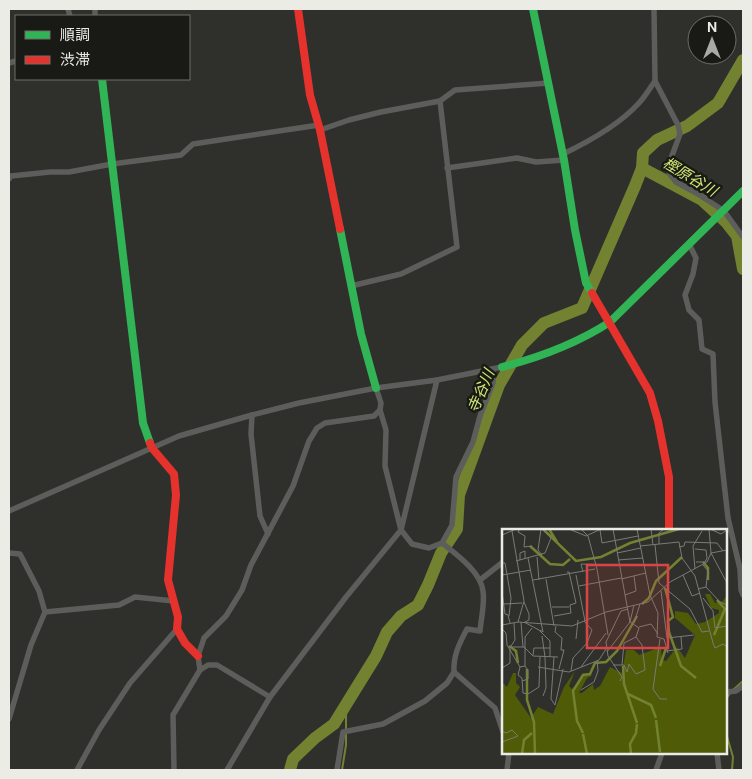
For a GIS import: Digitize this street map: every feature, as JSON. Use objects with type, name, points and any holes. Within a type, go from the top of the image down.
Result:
[{"type":"street","points":[[298,9],[310,95],[319,128],[361,334],[381,403],[380,410],[386,430],[385,466],[401,530],[412,544],[430,548],[442,543],[452,525],[456,477],[473,442],[480,416],[493,383],[493,369]]},
{"type":"street","points":[[533,9],[549,83],[586,283],[650,393],[658,421],[669,477],[669,529]]},
{"type":"street","points":[[654,9],[655,81],[678,125],[680,134],[670,161],[669,172],[676,182],[724,211],[743,237]]},
{"type":"street","points":[[102,80],[143,423],[152,448],[174,474],[176,495],[168,580],[178,617],[177,630],[185,643],[198,656]]},
{"type":"street","points":[[447,168],[517,158],[536,162],[563,157],[591,141],[614,124],[638,104],[655,81]]},
{"type":"street","points":[[9,179],[11,176],[69,172],[181,155],[193,144],[319,128],[373,114],[440,101],[455,90],[549,83]]},
{"type":"street","points":[[351,286],[401,274],[457,247],[440,101]]},
{"type":"street","points":[[9,511],[179,436],[252,414],[376,388],[437,380],[493,369],[552,354],[571,346],[591,336],[610,322],[743,192]]},
{"type":"street","points":[[689,244],[696,258],[693,274],[685,295],[689,310],[699,320],[702,349],[713,354],[714,402],[727,508],[740,569],[743,596]]},
{"type":"street","points":[[227,770],[270,697],[346,597],[401,530],[437,380]]},
{"type":"street","points":[[200,670],[198,656],[204,638],[226,616],[242,590],[251,565],[293,486],[309,441],[317,428],[325,423],[374,416],[380,410]]},
{"type":"street","points":[[252,414],[252,443],[260,516],[268,534]]},
{"type":"street","points":[[337,770],[343,732],[383,724],[425,700],[447,683],[454,672],[457,648],[467,629],[480,631],[484,591],[480,580],[462,558],[442,543]]},
{"type":"street","points":[[9,553],[20,554],[39,591],[45,612],[31,645],[9,719]]},
{"type":"street","points":[[480,580],[502,563]]},
{"type":"street","points":[[45,612],[119,606],[135,597],[174,601]]},
{"type":"street","points":[[77,770],[99,730],[130,683],[177,630]]},
{"type":"street","points":[[174,770],[173,715],[200,670],[208,665],[217,665],[270,697]]},
{"type":"street","points":[[454,672],[494,708],[502,729]]},
{"type":"street","points":[[727,692],[736,691],[743,686]]},
{"type":"street","points":[[507,770],[509,754]]},
{"type":"street","points":[[656,770],[662,754]]},
{"type":"street","points":[[717,754],[719,770]]},
{"type":"waterway","name":"寺谷川","points":[[290,770],[293,759],[315,738],[334,724],[376,656],[387,632],[401,616],[418,605],[441,553],[457,529],[459,495],[499,385],[522,345],[544,323],[582,308],[635,186],[642,168],[643,153],[657,140],[687,126],[718,103],[743,60]]},
{"type":"waterway","name":"樫原谷川","points":[[642,168],[702,200],[726,222],[737,236],[743,269]]},
{"type":"waterway","points":[[733,690],[743,681]]},
{"type":"waterway","points":[[727,698],[730,693]]},
{"type":"waterway","points":[[342,770],[346,745],[346,705]]},
{"type":"waterway","points":[[727,736],[733,757],[732,770]]},
{"type":"traffic: fast","points":[[533,9],[564,160],[586,283],[592,293]]},
{"type":"traffic: fast","points":[[102,80],[143,423],[150,443]]},
{"type":"traffic: fast","points":[[502,367],[558,349],[610,322],[743,191]]},
{"type":"traffic: fast","points":[[340,229],[361,334],[376,388]]},
{"type":"traffic: jam","points":[[298,9],[310,95],[320,130],[340,229]]},
{"type":"traffic: jam","points":[[592,293],[650,393],[658,421],[669,477],[669,529]]},
{"type":"traffic: jam","points":[[150,443],[174,474],[176,495],[168,580],[178,617],[177,629],[185,643],[198,656]]}]
